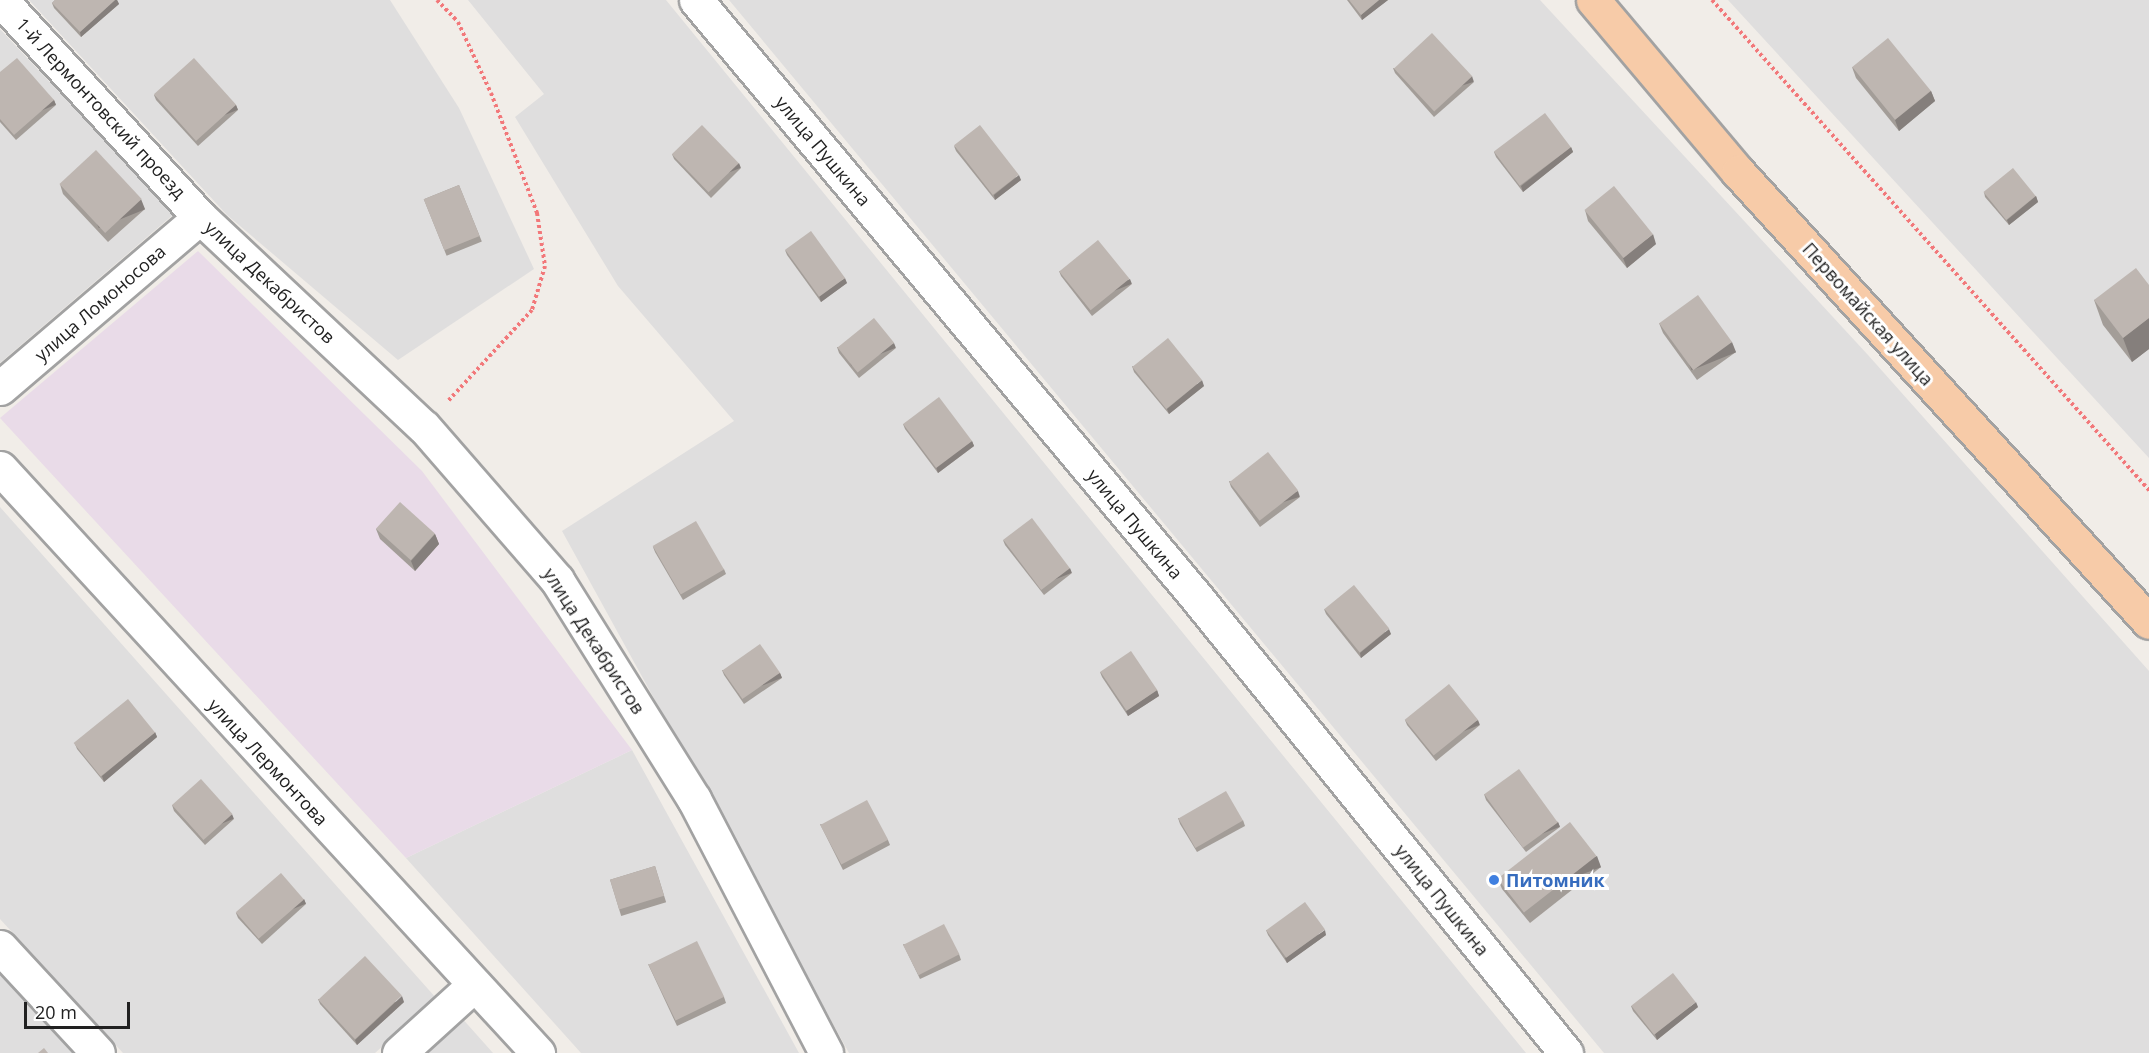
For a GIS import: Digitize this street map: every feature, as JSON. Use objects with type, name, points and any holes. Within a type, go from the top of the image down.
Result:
[{"type":"main road","name":"Первомайская улица","points":[[1593,0],[1738,172],[2149,622]]},
{"type":"street","name":"1-й Лермонтовский проезд","points":[[1,0],[200,217]]},
{"type":"street","name":"улица Пушкина","points":[[696,0],[1197,598],[1566,1053]]},
{"type":"street","name":"улица Ломоносова","points":[[0,388],[200,217]]},
{"type":"street","name":"улица Декабристов","points":[[200,217],[424,427],[557,580],[694,799],[826,1053]]},
{"type":"street","name":"улица Лермонтова","points":[[0,468],[473,986],[537,1053]]},
{"type":"street","points":[[0,947],[98,1053]]},
{"type":"street","points":[[399,1053],[473,986]]},
{"type":"path","points":[[424,427],[532,310],[545,266],[537,213],[491,93],[458,22],[437,0]]},
{"type":"path","points":[[1712,0],[2149,490]]},
{"type":"shaded area","points":[[29,0],[390,0],[459,108],[534,269],[398,360],[227,215]]},
{"type":"shaded area","points":[[468,0],[666,0],[1526,1053],[849,1053],[562,531],[734,421],[618,286],[515,117],[544,94]]},
{"type":"shaded area","points":[[729,0],[1540,0],[1868,355],[2149,671],[2149,1053],[1604,1053]]},
{"type":"shaded area","points":[[1728,0],[2149,0],[2149,458]]},
{"type":"shaded area","points":[[0,29],[174,214],[0,363]]},
{"type":"shaded area","points":[[198,251],[422,471],[632,750],[406,858],[0,418]]},
{"type":"shaded area","points":[[0,507],[436,998],[375,1053],[123,1053],[0,919]]},
{"type":"shaded area","points":[[632,750],[799,1053],[581,1053],[406,858]]},
{"type":"shaded area","points":[[0,947],[98,1053],[0,1053]]},
{"type":"shaded area","points":[[460,1016],[493,1053],[418,1053]]},
{"type":"building","points":[[55,0],[115,0],[80,32],[52,3]]},
{"type":"building","points":[[1349,0],[1379,0],[1361,15]]},
{"type":"building","points":[[1432,33],[1472,76],[1434,112],[1394,68]]},
{"type":"building","points":[[1888,38],[1931,91],[1895,120],[1852,67]]},
{"type":"building","points":[[17,58],[54,100],[14,135],[0,119],[0,72]]},
{"type":"building","points":[[194,58],[236,105],[196,141],[154,94]]},
{"type":"building","points":[[1545,113],[1571,147],[1520,186],[1494,152]]},
{"type":"building","points":[[702,125],[739,163],[709,192],[672,154]]},
{"type":"building","points":[[980,125],[1019,175],[993,195],[954,145]]},
{"type":"building","points":[[96,150],[142,199],[105,233],[59,184]]},
{"type":"building","points":[[2013,168],[2036,196],[2006,220],[1983,192]]},
{"type":"building","points":[[459,185],[480,236],[444,250],[424,199]]},
{"type":"building","points":[[1614,186],[1653,234],[1623,258],[1584,210]]},
{"type":"building","points":[[811,231],[845,278],[819,297],[785,250]]},
{"type":"building","points":[[1098,240],[1129,279],[1091,310],[1059,271]]},
{"type":"building","points":[[2136,268],[2149,285],[2149,318],[2123,338],[2094,300]]},
{"type":"building","points":[[1698,295],[1732,342],[1693,370],[1659,323]]},
{"type":"building","points":[[874,318],[894,343],[858,372],[837,348]]},
{"type":"building","points":[[1168,338],[1202,380],[1166,409],[1132,367]]},
{"type":"building","points":[[939,397],[972,441],[936,468],[903,424]]},
{"type":"building","points":[[1268,452],[1298,491],[1260,521],[1229,482]]},
{"type":"building","points":[[400,502],[435,533],[411,560],[376,529]]},
{"type":"building","points":[[1032,518],[1070,568],[1041,590],[1003,540]]},
{"type":"building","points":[[696,521],[724,569],[681,594],[653,546]]},
{"type":"building","points":[[1354,585],[1389,629],[1360,652],[1324,609]]},
{"type":"building","points":[[760,644],[780,673],[742,699],[722,670]]},
{"type":"building","points":[[1131,651],[1157,690],[1127,711],[1100,672]]},
{"type":"building","points":[[1449,684],[1478,720],[1434,756],[1405,720]]},
{"type":"building","points":[[128,699],[155,732],[101,776],[74,743]]},
{"type":"building","points":[[1519,769],[1558,822],[1523,848],[1484,794]]},
{"type":"building","points":[[201,779],[232,814],[203,840],[172,805]]},
{"type":"building","points":[[1226,791],[1243,820],[1195,848],[1178,819]]},
{"type":"building","points":[[867,800],[888,840],[841,865],[820,825]]},
{"type":"building","points":[[1570,822],[1596,856],[1524,913],[1498,879]]},
{"type":"building","points":[[655,866],[664,896],[619,909],[610,880]]},
{"type":"building","points":[[281,873],[304,899],[259,939],[236,912]]},
{"type":"building","points":[[1305,902],[1325,930],[1286,958],[1266,930]]},
{"type":"building","points":[[944,924],[959,954],[918,975],[903,945]]},
{"type":"building","points":[[697,941],[724,997],[676,1020],[648,965]]},
{"type":"building","points":[[365,956],[402,995],[355,1039],[318,1000]]},
{"type":"building","points":[[1673,973],[1696,1002],[1654,1035],[1631,1006]]},
{"type":"building","points":[[44,1048],[48,1053],[38,1053]]},
{"type":"place","name":"Питомник","points":[[1494,880]]}]
